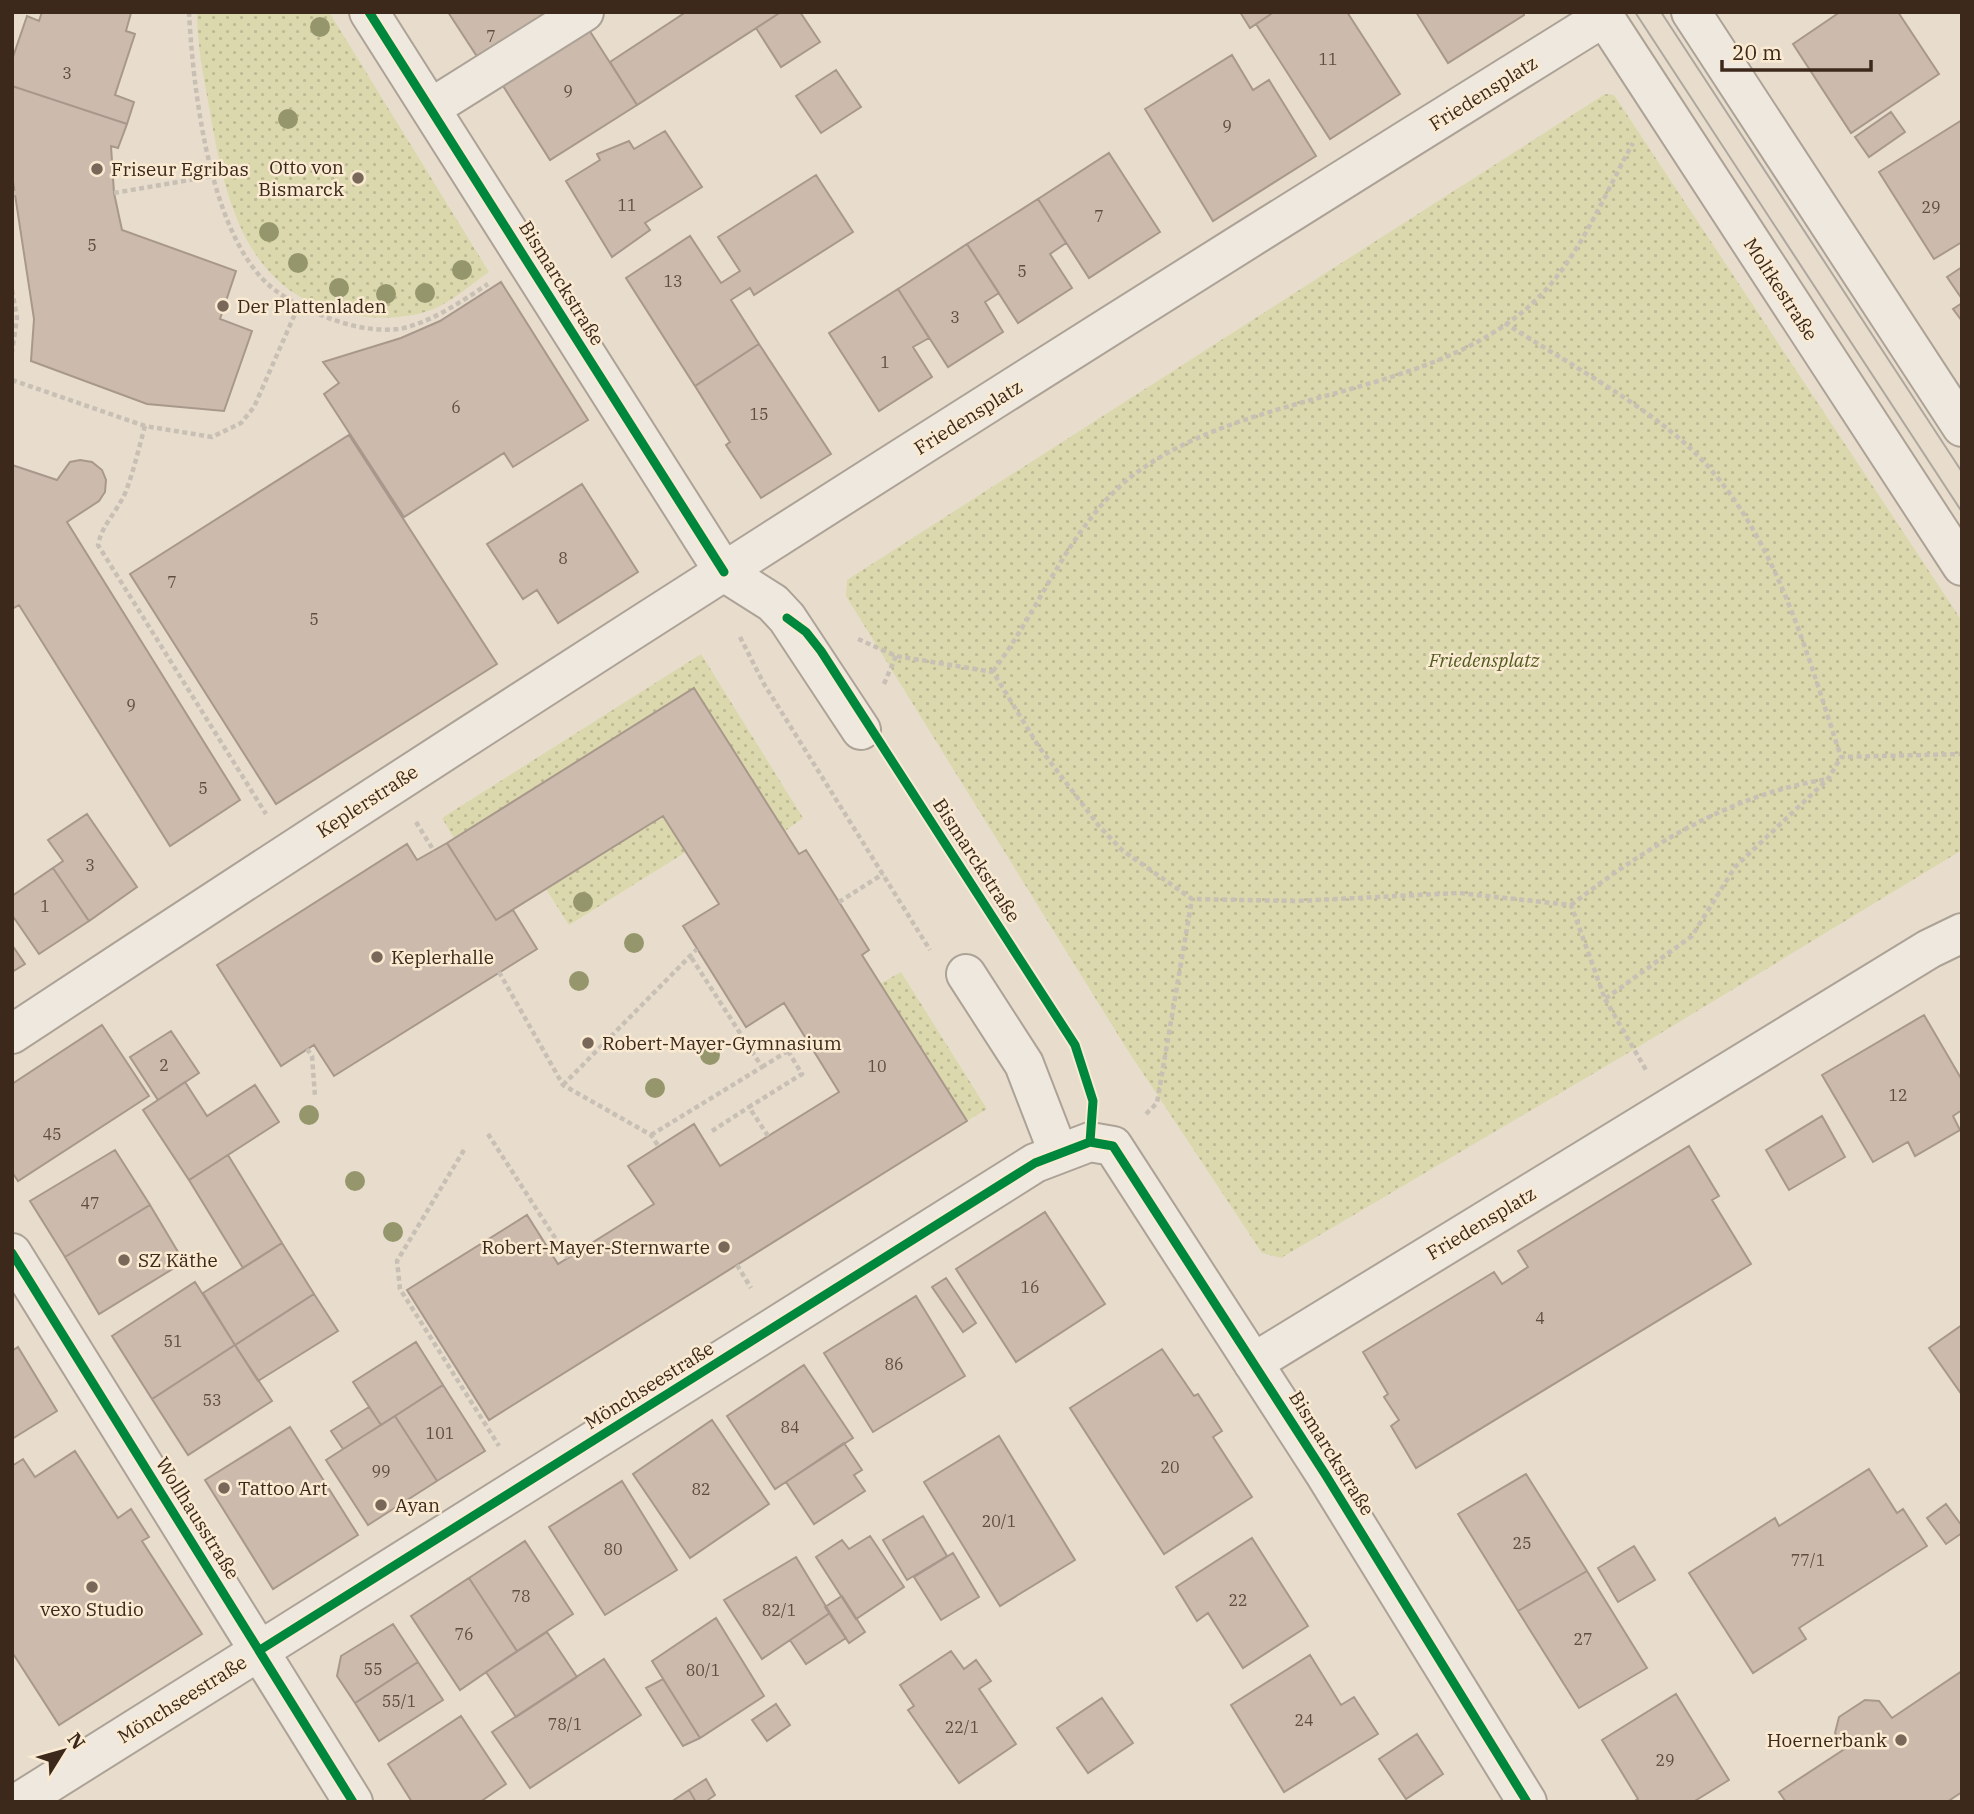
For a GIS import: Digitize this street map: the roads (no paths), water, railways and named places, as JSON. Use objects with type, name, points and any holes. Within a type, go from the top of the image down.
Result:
[{"type":"street","name":"Bismarckstraße","points":[[369,12],[724,572]]},
{"type":"street","points":[[430,108],[584,12]]},
{"type":"street","points":[[1691,12],[1962,427]]},
{"type":"street","name":"Moltkestraße","points":[[1602,15],[1962,565]]},
{"type":"street","name":"Friedensplatz","points":[[724,572],[1602,15]]},
{"type":"street","points":[[724,572],[773,603],[787,618],[861,730]]},
{"type":"street","name":"Keplerstraße","points":[[12,1034],[289,851],[724,572]]},
{"type":"street","name":"Friedensplatz","points":[[1254,1363],[1929,949],[1962,933]]},
{"type":"street","name":"Bismarckstraße","points":[[951,968],[1254,1363],[1527,1802]]},
{"type":"street","name":"Mönchseestraße","points":[[19,1802],[1024,1170],[1087,1147]]},
{"type":"street","name":"Wollhausstraße","points":[[12,1253],[353,1802]]},
{"type":"tram line","points":[[1635,12],[1962,512]]},
{"type":"tram line","points":[[1661,12],[1962,472]]},
{"type":"place","name":"Friseur Egribas","points":[[97,169]]},
{"type":"place","name":"Otto von Bismarck","points":[[358,178]]},
{"type":"place","name":"Der Plattenladen","points":[[223,306]]},
{"type":"place","name":"Keplerhalle","points":[[377,957]]},
{"type":"place","name":"Robert-Mayer-Gymnasium","points":[[588,1043]]},
{"type":"place","name":"Robert-Mayer-Sternwarte","points":[[724,1247]]},
{"type":"place","name":"SZ Käthe","points":[[124,1260]]},
{"type":"place","name":"Tattoo Art","points":[[224,1488]]},
{"type":"place","name":"Ayan","points":[[381,1505]]},
{"type":"place","name":"vexo Studio","points":[[92,1587]]},
{"type":"place","name":"Hoernerbank","points":[[1901,1740]]}]
